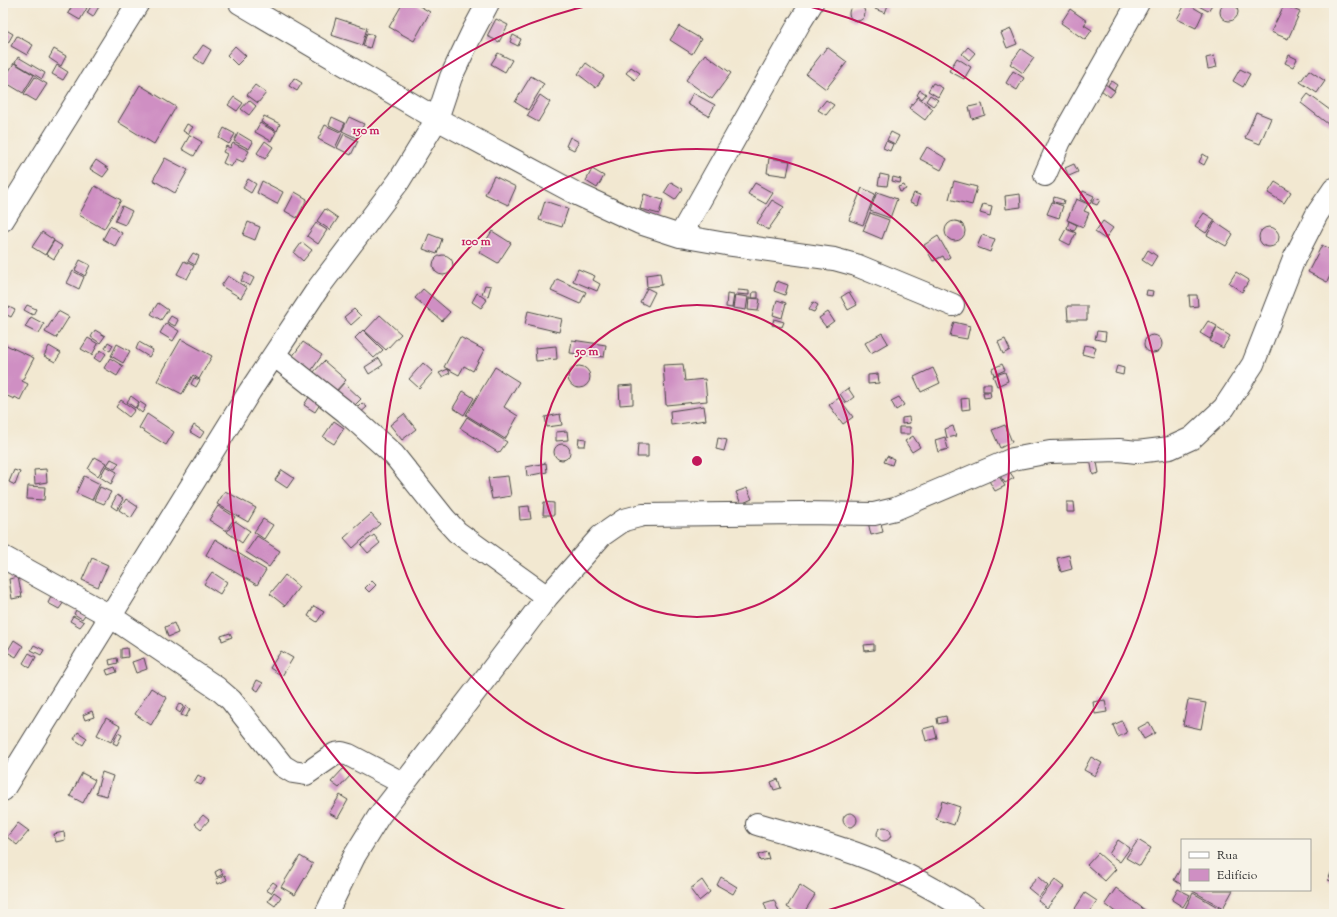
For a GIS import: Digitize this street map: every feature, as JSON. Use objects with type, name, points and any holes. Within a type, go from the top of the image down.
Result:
[{"type":"street","points":[[4,217],[138,3]]},
{"type":"street","points":[[240,3],[437,119],[577,194],[640,223],[680,236],[834,259],[856,265],[953,305]]},
{"type":"street","points":[[3,790],[250,390],[319,287],[399,181],[437,119],[451,77],[488,3]]},
{"type":"street","points":[[680,236],[812,3]]},
{"type":"street","points":[[1045,175],[1070,122],[1138,3]]},
{"type":"street","points":[[326,914],[355,854],[378,816],[547,597],[601,536],[624,520],[643,515],[801,513],[874,514],[895,509],[1013,459],[1050,452],[1119,450],[1137,452],[1170,448],[1192,438],[1224,408],[1252,364],[1294,259],[1317,214],[1334,189]]},
{"type":"street","points":[[274,355],[346,412],[394,455],[457,532],[547,597]]},
{"type":"street","points":[[3,558],[110,616],[217,688],[231,700],[283,766],[294,772],[306,774],[335,754],[342,753],[349,755],[404,784]]},
{"type":"street","points":[[757,824],[840,848],[891,868],[937,891],[974,914]]},
{"type":"building","points":[[74,3],[78,3],[87,8],[80,20],[68,13]]},
{"type":"building","points":[[93,3],[101,3],[93,17],[87,13]]},
{"type":"building","points":[[403,3],[414,3],[430,12],[414,41],[389,27]]},
{"type":"building","points":[[876,3],[888,5],[885,13],[875,9]]},
{"type":"building","points":[[1186,3],[1203,13],[1196,28],[1177,19]]},
{"type":"building","points":[[1193,3],[1213,3],[1208,11]]},
{"type":"building","points":[[1225,3],[1233,3],[1238,8],[1236,19],[1233,21],[1225,21],[1220,16],[1220,8]]},
{"type":"building","points":[[857,5],[863,7],[865,13],[863,19],[857,21],[851,19],[849,13],[851,7]]},
{"type":"building","points":[[1284,5],[1300,12],[1288,39],[1271,32]]},
{"type":"building","points":[[1070,9],[1087,21],[1084,25],[1092,30],[1085,40],[1061,23]]},
{"type":"building","points":[[336,18],[367,28],[362,45],[331,35]]},
{"type":"building","points":[[496,19],[508,25],[499,42],[487,36]]},
{"type":"building","points":[[679,26],[701,39],[692,54],[670,40]]},
{"type":"building","points":[[3,28],[13,34],[8,43],[3,40]]},
{"type":"building","points":[[1011,29],[1017,44],[1007,48],[1001,33]]},
{"type":"building","points":[[367,33],[374,35],[370,48],[363,46]]},
{"type":"building","points":[[513,35],[521,39],[518,46],[510,42]]},
{"type":"building","points":[[17,36],[33,45],[27,55],[11,46]]},
{"type":"building","points":[[203,45],[211,50],[203,64],[194,58]]},
{"type":"building","points":[[235,46],[246,56],[237,65],[227,55]]},
{"type":"building","points":[[827,47],[847,62],[826,89],[806,74]]},
{"type":"building","points":[[968,47],[975,53],[969,60],[962,54]]},
{"type":"building","points":[[54,49],[66,56],[61,66],[49,58]]},
{"type":"building","points":[[1021,49],[1034,58],[1023,73],[1010,64]]},
{"type":"building","points":[[498,53],[512,60],[505,72],[491,64]]},
{"type":"building","points":[[705,54],[731,73],[712,99],[686,80]]},
{"type":"building","points":[[1289,55],[1297,59],[1293,67],[1285,63]]},
{"type":"building","points":[[1214,56],[1217,67],[1208,69],[1206,58]]},
{"type":"building","points":[[18,57],[45,73],[42,79],[15,63]]},
{"type":"building","points":[[957,58],[971,67],[964,79],[949,71]]},
{"type":"building","points":[[14,63],[34,75],[23,93],[3,81]]},
{"type":"building","points":[[586,63],[604,76],[596,88],[578,74]]},
{"type":"building","points":[[57,65],[68,72],[63,80],[52,74]]},
{"type":"building","points":[[631,67],[640,73],[635,80],[626,73]]},
{"type":"building","points":[[1240,69],[1250,74],[1243,87],[1233,81]]},
{"type":"building","points":[[1309,70],[1325,81],[1317,93],[1300,82]]},
{"type":"building","points":[[1013,71],[1024,78],[1017,90],[1006,83]]},
{"type":"building","points":[[531,76],[544,84],[528,110],[515,102]]},
{"type":"building","points":[[35,77],[47,84],[36,101],[24,94]]},
{"type":"building","points":[[294,78],[302,83],[297,91],[289,86]]},
{"type":"building","points":[[1111,81],[1117,85],[1114,90],[1108,85]]},
{"type":"building","points":[[933,83],[943,88],[938,97],[928,91]]},
{"type":"building","points":[[1105,84],[1115,91],[1110,97],[1101,90]]},
{"type":"building","points":[[140,85],[176,107],[154,144],[118,122]]},
{"type":"building","points":[[255,85],[266,93],[258,103],[247,95]]},
{"type":"building","points":[[920,90],[926,94],[922,99],[917,95]]},
{"type":"building","points":[[693,93],[715,105],[709,116],[687,104]]},
{"type":"building","points":[[1308,94],[1334,113],[1334,117],[1328,124],[1301,103]]},
{"type":"building","points":[[540,95],[550,102],[538,122],[527,116]]},
{"type":"building","points":[[930,95],[938,100],[933,106],[926,101]]},
{"type":"building","points":[[234,97],[243,103],[237,111],[228,105]]},
{"type":"building","points":[[918,97],[933,109],[925,120],[909,108]]},
{"type":"building","points":[[249,100],[256,106],[249,115],[241,109]]},
{"type":"building","points":[[826,100],[834,105],[826,115],[818,110]]},
{"type":"building","points":[[982,104],[985,115],[972,119],[969,107]]},
{"type":"building","points":[[1256,112],[1271,118],[1260,144],[1245,138]]},
{"type":"building","points":[[264,116],[280,124],[277,131],[261,122]]},
{"type":"building","points":[[332,117],[345,123],[341,131],[329,125]]},
{"type":"building","points":[[349,117],[364,124],[357,138],[342,131]]},
{"type":"building","points":[[260,123],[276,132],[271,141],[255,132]]},
{"type":"building","points":[[187,124],[193,127],[188,134],[183,131]]},
{"type":"building","points":[[325,125],[342,133],[335,148],[318,139]]},
{"type":"building","points":[[224,128],[235,134],[229,144],[219,138]]},
{"type":"building","points":[[891,132],[899,136],[895,144],[887,140]]},
{"type":"building","points":[[238,133],[253,142],[249,149],[234,141]]},
{"type":"building","points":[[344,134],[358,141],[351,155],[337,148]]},
{"type":"building","points":[[190,135],[202,142],[194,156],[182,149]]},
{"type":"building","points":[[570,137],[579,142],[574,150],[566,146]]},
{"type":"building","points":[[265,141],[273,147],[265,159],[257,153]]},
{"type":"building","points":[[886,141],[893,144],[890,151],[883,148]]},
{"type":"building","points":[[233,143],[249,151],[243,162],[236,159],[231,167],[223,163],[227,154],[223,152],[226,146],[230,148]]},
{"type":"building","points":[[927,147],[947,159],[941,170],[920,159]]},
{"type":"building","points":[[1203,154],[1208,157],[1204,165],[1199,162]]},
{"type":"building","points":[[165,158],[188,170],[175,193],[153,180]]},
{"type":"building","points":[[769,158],[790,161],[787,176],[767,173]]},
{"type":"building","points":[[96,160],[109,169],[103,177],[90,169]]},
{"type":"building","points":[[1074,164],[1078,172],[1069,176],[1065,168]]},
{"type":"building","points":[[592,169],[604,176],[597,188],[586,181]]},
{"type":"building","points":[[880,174],[889,176],[887,186],[878,185]]},
{"type":"building","points":[[494,176],[516,187],[508,205],[485,194]]},
{"type":"building","points":[[893,177],[901,179],[900,183],[892,181]]},
{"type":"building","points":[[248,179],[256,184],[251,193],[243,188]]},
{"type":"building","points":[[262,181],[283,192],[277,204],[257,193]]},
{"type":"building","points":[[954,181],[977,187],[972,205],[949,199]]},
{"type":"building","points":[[671,182],[683,189],[675,200],[664,193]]},
{"type":"building","points":[[1275,182],[1291,192],[1284,203],[1268,193]]},
{"type":"building","points":[[755,183],[773,193],[766,204],[748,194]]},
{"type":"building","points":[[904,185],[906,189],[900,192],[898,187]]},
{"type":"building","points":[[95,186],[121,200],[104,229],[79,215]]},
{"type":"building","points":[[862,188],[875,194],[863,225],[849,220]]},
{"type":"building","points":[[1083,191],[1094,196],[1090,204],[1080,199]]},
{"type":"building","points":[[295,192],[307,199],[297,218],[285,211]]},
{"type":"building","points":[[877,192],[897,199],[890,218],[870,211]]},
{"type":"building","points":[[914,193],[920,195],[917,205],[910,202]]},
{"type":"building","points":[[644,194],[663,200],[659,214],[640,209]]},
{"type":"building","points":[[1020,194],[1021,207],[1006,209],[1005,196]]},
{"type":"building","points":[[1054,197],[1064,200],[1063,204],[1053,202]]},
{"type":"building","points":[[1095,198],[1100,200],[1097,205],[1092,203]]},
{"type":"building","points":[[1076,199],[1088,204],[1084,211],[1089,213],[1083,227],[1067,220]]},
{"type":"building","points":[[772,200],[784,207],[768,230],[757,223]]},
{"type":"building","points":[[545,201],[568,209],[562,227],[539,220]]},
{"type":"building","points":[[1052,202],[1063,206],[1059,218],[1047,214]]},
{"type":"building","points":[[983,204],[992,206],[990,216],[980,213]]},
{"type":"building","points":[[122,206],[132,211],[125,225],[115,221]]},
{"type":"building","points":[[325,209],[338,218],[330,230],[317,221]]},
{"type":"building","points":[[870,213],[889,220],[882,239],[863,231]]},
{"type":"building","points":[[1204,213],[1215,220],[1206,233],[1195,226]]},
{"type":"building","points":[[951,221],[959,221],[965,227],[965,235],[959,241],[951,241],[945,235],[945,227]]},
{"type":"building","points":[[1069,221],[1077,225],[1074,231],[1067,228]]},
{"type":"building","points":[[1103,221],[1113,228],[1105,239],[1095,232]]},
{"type":"building","points":[[248,222],[260,227],[255,240],[243,235]]},
{"type":"building","points":[[1215,222],[1233,234],[1226,246],[1207,235]]},
{"type":"building","points":[[316,223],[327,230],[318,244],[307,236]]},
{"type":"building","points":[[110,226],[122,233],[115,246],[103,239]]},
{"type":"building","points":[[1269,227],[1276,230],[1279,237],[1276,244],[1269,247],[1262,244],[1259,237],[1262,230]]},
{"type":"building","points":[[1066,229],[1076,233],[1070,245],[1060,240]]},
{"type":"building","points":[[492,231],[511,243],[498,263],[479,252]]},
{"type":"building","points":[[42,232],[54,240],[45,255],[32,247]]},
{"type":"building","points":[[429,234],[442,239],[437,254],[423,249]]},
{"type":"building","points":[[982,235],[995,239],[990,252],[977,247]]},
{"type":"building","points":[[938,236],[950,257],[945,260],[943,256],[933,261],[924,245]]},
{"type":"building","points":[[54,241],[62,246],[54,259],[46,254]]},
{"type":"building","points":[[302,242],[312,250],[303,261],[294,253]]},
{"type":"building","points":[[1322,245],[1334,252],[1334,268],[1327,282],[1308,272]]},
{"type":"building","points":[[1148,250],[1157,256],[1151,266],[1142,260]]},
{"type":"building","points":[[193,253],[199,256],[195,265],[188,261]]},
{"type":"building","points":[[443,255],[450,258],[453,265],[450,272],[443,275],[436,272],[433,265],[436,258]]},
{"type":"building","points":[[80,260],[90,265],[85,276],[75,270]]},
{"type":"building","points":[[184,261],[194,266],[187,279],[177,274]]},
{"type":"building","points":[[578,269],[595,276],[593,280],[600,284],[597,291],[573,281]]},
{"type":"building","points":[[73,271],[84,277],[79,289],[67,283]]},
{"type":"building","points":[[1236,272],[1249,280],[1242,292],[1229,283]]},
{"type":"building","points":[[245,273],[254,278],[250,286],[241,281]]},
{"type":"building","points":[[660,273],[662,285],[647,287],[646,275]]},
{"type":"building","points":[[228,276],[247,288],[241,298],[221,286]]},
{"type":"building","points":[[557,279],[586,292],[580,304],[551,291]]},
{"type":"building","points":[[777,281],[788,285],[785,295],[774,291]]},
{"type":"building","points":[[485,285],[491,286],[488,296],[482,294]]},
{"type":"building","points":[[647,288],[655,292],[648,306],[640,302]]},
{"type":"building","points":[[423,289],[450,312],[442,321],[415,298]]},
{"type":"building","points":[[738,290],[749,291],[749,295],[737,294]]},
{"type":"building","points":[[1147,290],[1153,291],[1152,296],[1146,295]]},
{"type":"building","points":[[753,292],[758,292],[758,298],[752,298]]},
{"type":"building","points":[[849,292],[857,305],[848,310],[841,297]]},
{"type":"building","points":[[477,293],[487,300],[481,308],[472,302]]},
{"type":"building","points":[[727,294],[734,295],[732,308],[726,307]]},
{"type":"building","points":[[735,295],[748,297],[746,310],[733,308]]},
{"type":"building","points":[[1189,295],[1197,295],[1198,306],[1190,307]]},
{"type":"building","points":[[749,298],[760,299],[758,311],[748,310]]},
{"type":"building","points":[[777,300],[786,303],[782,318],[773,315]]},
{"type":"building","points":[[813,302],[818,305],[814,312],[809,310]]},
{"type":"building","points":[[158,303],[168,310],[161,320],[151,314]]},
{"type":"building","points":[[3,304],[15,310],[11,317],[3,313]]},
{"type":"building","points":[[27,305],[36,309],[33,315],[24,310]]},
{"type":"building","points":[[1067,306],[1087,306],[1087,320],[1068,320]]},
{"type":"building","points":[[354,309],[361,316],[351,325],[344,317]]},
{"type":"building","points":[[58,311],[69,317],[56,338],[45,332]]},
{"type":"building","points":[[528,311],[562,319],[559,332],[525,324]]},
{"type":"building","points":[[828,312],[834,321],[826,327],[819,318]]},
{"type":"building","points":[[380,315],[401,334],[386,350],[365,331]]},
{"type":"building","points":[[171,316],[178,320],[175,326],[167,322]]},
{"type":"building","points":[[31,317],[44,324],[39,334],[25,327]]},
{"type":"building","points":[[774,319],[784,322],[782,327],[772,325]]},
{"type":"building","points":[[1208,321],[1217,326],[1210,339],[1200,333]]},
{"type":"building","points":[[954,322],[970,326],[967,339],[950,336]]},
{"type":"building","points":[[166,323],[179,331],[173,341],[160,333]]},
{"type":"building","points":[[1217,328],[1230,336],[1223,348],[1210,341]]},
{"type":"building","points":[[95,330],[105,336],[100,343],[91,337]]},
{"type":"building","points":[[363,330],[383,350],[374,358],[355,338]]},
{"type":"building","points":[[1097,331],[1106,332],[1105,341],[1095,339]]},
{"type":"building","points":[[882,333],[888,343],[871,353],[865,343]]},
{"type":"building","points":[[1153,335],[1159,338],[1162,344],[1159,350],[1153,353],[1147,350],[1144,344],[1147,338]]},
{"type":"building","points":[[460,337],[484,350],[473,371],[464,366],[459,375],[444,367]]},
{"type":"building","points":[[88,338],[98,344],[92,355],[81,349]]},
{"type":"building","points":[[181,339],[212,356],[199,379],[193,375],[182,394],[157,381]]},
{"type":"building","points":[[1005,339],[1010,350],[1003,354],[998,342]]},
{"type":"building","points":[[572,340],[606,345],[604,357],[570,353]]},
{"type":"building","points":[[108,342],[113,345],[110,351],[105,348]]},
{"type":"building","points":[[139,342],[153,350],[149,357],[136,349]]},
{"type":"building","points":[[303,342],[322,355],[311,371],[292,357]]},
{"type":"building","points":[[4,344],[34,358],[22,381],[28,384],[20,400],[3,394]]},
{"type":"building","points":[[117,344],[130,351],[123,363],[111,356]]},
{"type":"building","points":[[1084,345],[1096,347],[1093,357],[1082,354]]},
{"type":"building","points":[[49,346],[61,353],[55,362],[44,356]]},
{"type":"building","points":[[556,346],[557,359],[536,361],[535,348]]},
{"type":"building","points":[[101,350],[106,354],[100,362],[94,358]]},
{"type":"building","points":[[110,358],[123,366],[117,376],[104,368]]},
{"type":"building","points":[[379,358],[383,365],[369,374],[365,367]]},
{"type":"building","points":[[324,361],[346,380],[334,393],[312,374]]},
{"type":"building","points":[[423,363],[433,372],[419,388],[409,379]]},
{"type":"building","points":[[683,364],[685,381],[705,379],[707,401],[666,405],[663,365]]},
{"type":"building","points":[[1002,364],[1005,370],[994,375],[992,369]]},
{"type":"building","points":[[579,366],[583,367],[589,373],[589,381],[583,387],[579,388],[575,387],[569,381],[568,377],[569,373],[575,367]]},
{"type":"building","points":[[1117,366],[1124,368],[1123,375],[1115,373]]},
{"type":"building","points":[[495,367],[519,382],[504,407],[518,416],[505,439],[466,415]]},
{"type":"building","points":[[933,368],[940,383],[921,392],[914,377]]},
{"type":"building","points":[[448,369],[450,373],[442,377],[439,373]]},
{"type":"building","points":[[1005,372],[1008,381],[997,386],[993,376]]},
{"type":"building","points":[[878,374],[879,383],[868,384],[868,375]]},
{"type":"building","points":[[194,378],[200,380],[196,387],[191,384]]},
{"type":"building","points":[[344,383],[361,399],[352,408],[336,392]]},
{"type":"building","points":[[983,384],[991,384],[991,391],[983,391]]},
{"type":"building","points":[[633,385],[633,404],[620,405],[619,386]]},
{"type":"building","points":[[848,388],[854,397],[846,403],[840,394]]},
{"type":"building","points":[[463,391],[474,398],[464,415],[453,408]]},
{"type":"building","points":[[983,392],[990,392],[991,397],[984,398]]},
{"type":"building","points":[[311,394],[322,401],[315,412],[304,405]]},
{"type":"building","points":[[131,396],[139,402],[135,408],[127,402]]},
{"type":"building","points":[[899,397],[904,405],[896,410],[891,401]]},
{"type":"building","points":[[839,398],[853,417],[843,424],[829,405]]},
{"type":"building","points":[[969,398],[970,409],[962,410],[961,399]]},
{"type":"building","points":[[121,400],[135,410],[129,417],[116,407]]},
{"type":"building","points":[[140,402],[146,406],[142,413],[136,408]]},
{"type":"building","points":[[362,403],[367,407],[359,414],[355,410]]},
{"type":"building","points":[[704,406],[706,420],[671,425],[670,411]]},
{"type":"building","points":[[147,414],[174,432],[166,445],[139,428]]},
{"type":"building","points":[[404,414],[416,429],[402,440],[390,425]]},
{"type":"building","points":[[560,414],[562,425],[547,427],[545,417]]},
{"type":"building","points":[[467,417],[507,442],[499,453],[460,428]]},
{"type":"building","points":[[909,417],[910,423],[902,424],[902,418]]},
{"type":"building","points":[[334,421],[344,428],[334,444],[323,437]]},
{"type":"building","points":[[194,425],[204,432],[200,438],[190,432]]},
{"type":"building","points":[[1005,425],[1012,442],[1000,448],[992,430]]},
{"type":"building","points":[[953,426],[956,436],[947,438],[945,429]]},
{"type":"building","points":[[899,427],[910,427],[910,434],[899,434]]},
{"type":"building","points":[[567,431],[568,440],[556,441],[556,432]]},
{"type":"building","points":[[913,436],[920,447],[912,452],[905,441]]},
{"type":"building","points":[[945,437],[948,449],[938,452],[935,440]]},
{"type":"building","points":[[579,438],[586,439],[585,446],[578,446]]},
{"type":"building","points":[[718,438],[727,440],[724,451],[716,449]]},
{"type":"building","points":[[562,444],[568,446],[570,452],[568,458],[562,460],[556,458],[554,452],[556,446]]},
{"type":"building","points":[[638,444],[648,444],[648,457],[637,457]]},
{"type":"building","points":[[887,456],[894,459],[892,465],[884,462]]},
{"type":"building","points":[[95,457],[106,463],[98,476],[88,469]]},
{"type":"building","points":[[1096,457],[1099,473],[1093,475],[1090,459]]},
{"type":"building","points":[[111,459],[119,463],[115,469],[107,465]]},
{"type":"building","points":[[546,463],[547,472],[527,476],[526,467]]},
{"type":"building","points":[[106,466],[117,472],[111,484],[100,477]]},
{"type":"building","points":[[1006,467],[1014,478],[1005,483],[998,473]]},
{"type":"building","points":[[46,469],[47,482],[35,484],[34,470]]},
{"type":"building","points":[[14,470],[20,472],[15,485],[9,482]]},
{"type":"building","points":[[282,470],[294,478],[287,488],[275,480]]},
{"type":"building","points":[[997,473],[1005,486],[995,491],[988,479]]},
{"type":"building","points":[[84,476],[100,484],[92,500],[76,493]]},
{"type":"building","points":[[508,476],[511,496],[492,499],[488,478]]},
{"type":"building","points":[[28,486],[45,487],[44,500],[27,499]]},
{"type":"building","points":[[100,487],[111,492],[104,504],[94,500]]},
{"type":"building","points":[[747,488],[752,499],[741,504],[736,492]]},
{"type":"building","points":[[225,491],[256,508],[248,522],[217,504]]},
{"type":"building","points":[[117,495],[123,499],[117,510],[111,506]]},
{"type":"building","points":[[126,499],[138,507],[131,518],[119,510]]},
{"type":"building","points":[[544,502],[554,503],[554,515],[543,515]]},
{"type":"building","points":[[1067,502],[1074,502],[1075,512],[1067,512]]},
{"type":"building","points":[[218,506],[235,517],[226,531],[209,520]]},
{"type":"building","points":[[529,506],[531,519],[520,520],[519,507]]},
{"type":"building","points":[[371,514],[380,524],[353,548],[344,538]]},
{"type":"building","points":[[263,519],[273,525],[264,539],[254,532]]},
{"type":"building","points":[[880,519],[883,532],[871,535],[868,522]]},
{"type":"building","points":[[235,521],[250,531],[242,543],[227,532]]},
{"type":"building","points":[[374,535],[380,543],[368,553],[361,545]]},
{"type":"building","points":[[257,536],[280,551],[269,567],[246,552]]},
{"type":"building","points":[[215,539],[266,570],[257,585],[206,555]]},
{"type":"building","points":[[1069,555],[1072,569],[1061,572],[1057,558]]},
{"type":"building","points":[[92,558],[108,565],[98,587],[82,580]]},
{"type":"building","points":[[212,572],[227,582],[220,594],[204,584]]},
{"type":"building","points":[[285,575],[299,587],[285,606],[270,594]]},
{"type":"building","points":[[18,577],[22,597],[12,599],[9,579]]},
{"type":"building","points":[[372,581],[376,585],[369,592],[365,588]]},
{"type":"building","points":[[52,595],[64,602],[59,609],[48,603]]},
{"type":"building","points":[[314,606],[324,612],[317,622],[308,616]]},
{"type":"building","points":[[76,610],[85,615],[82,619],[74,614]]},
{"type":"building","points":[[73,616],[84,622],[80,627],[70,621]]},
{"type":"building","points":[[174,623],[178,633],[168,637],[165,627]]},
{"type":"building","points":[[230,633],[232,637],[222,641],[221,636]]},
{"type":"building","points":[[14,640],[23,646],[16,657],[7,652]]},
{"type":"building","points":[[874,644],[874,650],[865,651],[864,645]]},
{"type":"building","points":[[34,645],[44,650],[41,655],[31,650]]},
{"type":"building","points":[[127,648],[128,657],[121,658],[121,649]]},
{"type":"building","points":[[281,651],[293,658],[282,676],[270,668]]},
{"type":"building","points":[[29,653],[36,657],[30,668],[23,663]]},
{"type":"building","points":[[117,658],[118,663],[110,665],[109,660]]},
{"type":"building","points":[[144,658],[147,669],[136,673],[132,662]]},
{"type":"building","points":[[115,667],[117,672],[108,675],[106,670]]},
{"type":"building","points":[[257,680],[263,683],[258,691],[253,688]]},
{"type":"building","points":[[151,688],[167,698],[151,725],[135,714]]},
{"type":"building","points":[[1105,700],[1107,712],[1095,714],[1093,702]]},
{"type":"building","points":[[1188,700],[1206,703],[1201,729],[1183,725]]},
{"type":"building","points":[[179,703],[184,706],[180,713],[176,710]]},
{"type":"building","points":[[186,706],[190,709],[186,717],[181,715]]},
{"type":"building","points":[[92,711],[94,717],[85,720],[83,715]]},
{"type":"building","points":[[946,716],[947,722],[938,724],[937,718]]},
{"type":"building","points":[[106,718],[120,726],[111,742],[97,735]]},
{"type":"building","points":[[1122,721],[1127,733],[1118,737],[1113,725]]},
{"type":"building","points":[[1149,722],[1155,733],[1144,739],[1138,728]]},
{"type":"building","points":[[934,726],[937,738],[926,741],[923,729]]},
{"type":"building","points":[[78,732],[87,738],[83,745],[74,739]]},
{"type":"building","points":[[118,733],[122,735],[117,745],[113,743]]},
{"type":"building","points":[[1091,757],[1102,763],[1095,776],[1084,770]]},
{"type":"building","points":[[343,769],[350,776],[339,788],[331,782]]},
{"type":"building","points":[[102,772],[113,776],[107,796],[96,793]]},
{"type":"building","points":[[82,773],[95,780],[83,803],[70,796]]},
{"type":"building","points":[[198,775],[205,779],[201,785],[194,782]]},
{"type":"building","points":[[778,779],[781,788],[774,790],[771,782]]},
{"type":"building","points":[[340,795],[348,800],[338,818],[329,813]]},
{"type":"building","points":[[942,801],[960,807],[954,825],[936,819]]},
{"type":"building","points":[[847,813],[853,813],[857,817],[857,823],[853,827],[847,827],[843,823],[843,817]]},
{"type":"building","points":[[203,815],[209,820],[201,829],[195,824]]},
{"type":"building","points":[[18,823],[29,831],[17,845],[7,837]]},
{"type":"building","points":[[884,827],[889,829],[891,834],[889,839],[884,841],[879,839],[877,834],[879,829]]},
{"type":"building","points":[[64,832],[65,840],[56,842],[54,834]]},
{"type":"building","points":[[1118,840],[1130,848],[1120,862],[1109,854]]},
{"type":"building","points":[[1138,840],[1151,848],[1140,866],[1126,858]]},
{"type":"building","points":[[767,852],[769,859],[760,861],[758,855]]},
{"type":"building","points":[[1098,853],[1116,869],[1105,881],[1087,865]]},
{"type":"building","points":[[300,856],[313,864],[295,895],[281,887]]},
{"type":"building","points":[[1334,866],[1334,882],[1328,880]]},
{"type":"building","points":[[1181,868],[1181,884],[1174,880]]},
{"type":"building","points":[[220,869],[223,874],[217,877],[215,872]]},
{"type":"building","points":[[225,875],[227,880],[218,884],[216,879]]},
{"type":"building","points":[[721,877],[737,887],[733,894],[717,885]]},
{"type":"building","points":[[1038,877],[1048,886],[1039,897],[1028,888]]},
{"type":"building","points":[[702,880],[710,892],[699,901],[690,889]]},
{"type":"building","points":[[1055,880],[1064,887],[1047,908],[1038,901]]},
{"type":"building","points":[[273,882],[277,885],[271,893],[266,890]]},
{"type":"building","points":[[800,885],[815,895],[803,914],[798,914],[787,907]]},
{"type":"building","points":[[1116,888],[1150,914],[1118,914],[1105,904]]},
{"type":"building","points":[[1178,889],[1190,895],[1183,907],[1172,900]]},
{"type":"building","points":[[1193,891],[1232,891],[1223,908]]},
{"type":"building","points":[[274,892],[281,897],[275,906],[268,901]]},
{"type":"building","points":[[1085,893],[1097,901],[1089,914],[1081,914],[1074,910]]},
{"type":"building","points":[[1193,893],[1223,910],[1221,914],[1194,914],[1185,909]]},
{"type":"building","points":[[774,900],[779,912],[768,914],[764,903]]}]
